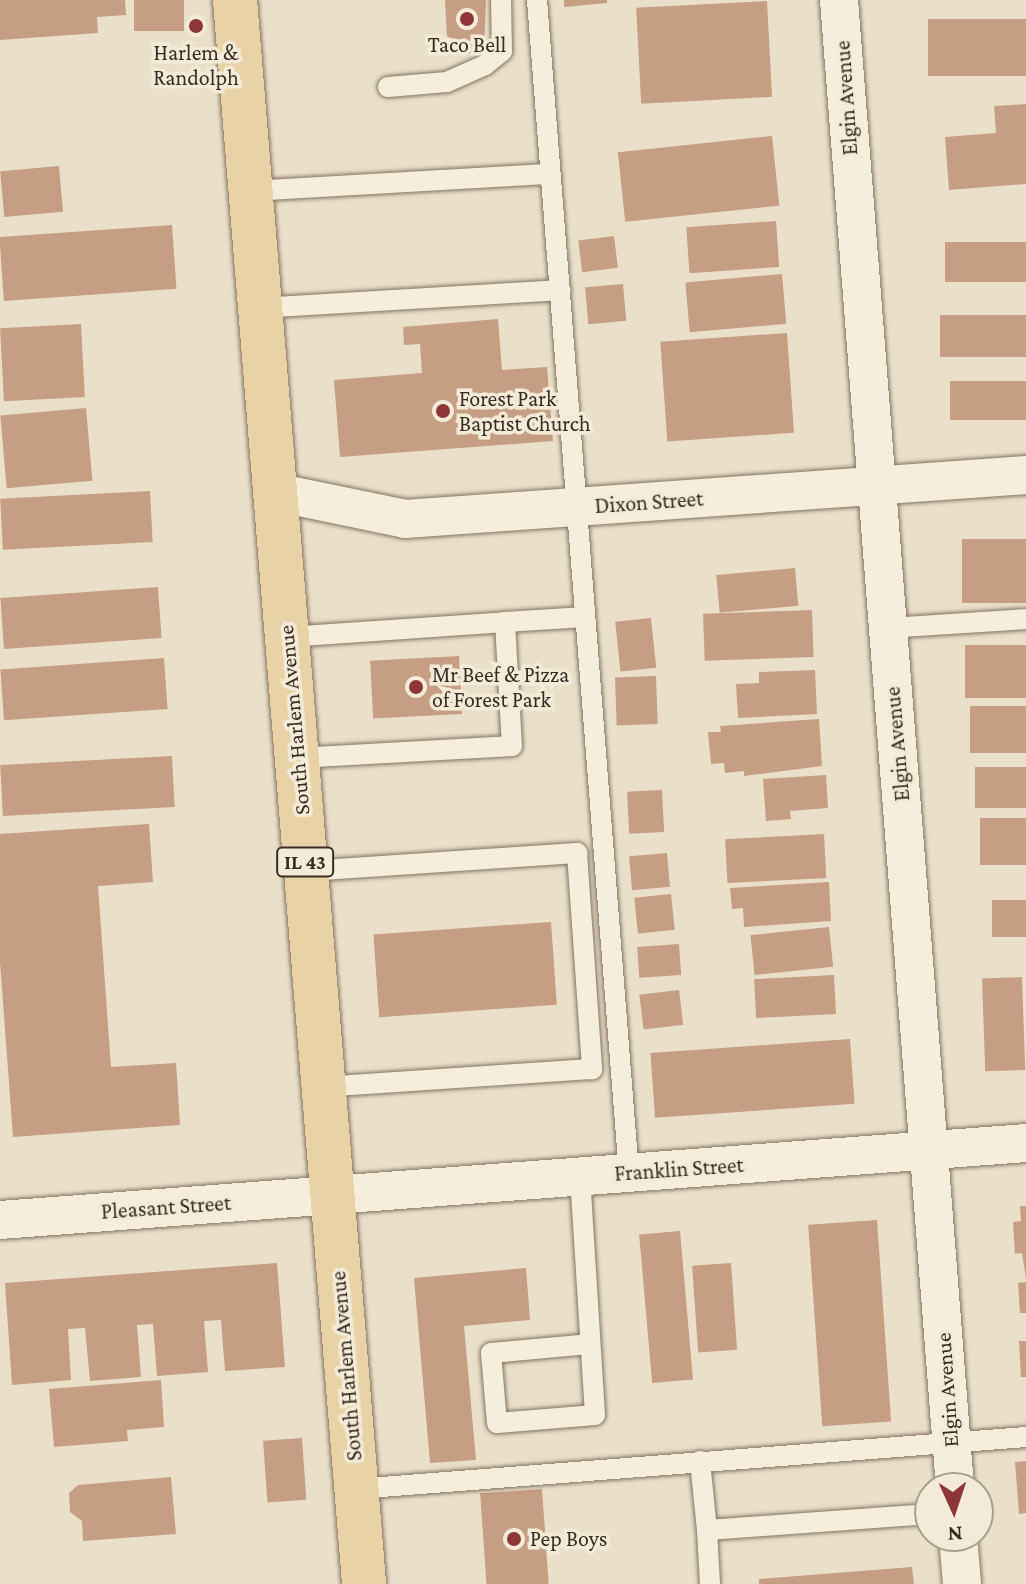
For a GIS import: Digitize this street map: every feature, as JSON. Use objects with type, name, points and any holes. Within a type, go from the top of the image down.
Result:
[{"type":"main road","name":"South Harlem Avenue","points":[[235,0],[364,1584]]},
{"type":"street","name":"Elgin Avenue","points":[[839,0],[954,1472]]},
{"type":"street","name":"Dixon Street","points":[[275,492],[405,519],[1026,475]]},
{"type":"street","name":"Franklin Street","points":[[332,1194],[1026,1143]]},
{"type":"street","name":"Pleasant Street","points":[[0,1220],[332,1194]]},
{"type":"street","points":[[959,1552],[962,1584]]},
{"type":"lane","points":[[388,87],[447,82],[485,65],[502,51],[501,0]]},
{"type":"lane","points":[[537,0],[629,1173]]},
{"type":"lane","points":[[251,191],[550,174]]},
{"type":"lane","points":[[260,308],[560,290]]},
{"type":"lane","points":[[287,637],[585,617]]},
{"type":"lane","points":[[888,628],[1026,619]]},
{"type":"lane","points":[[297,758],[512,746],[505,622]]},
{"type":"lane","points":[[306,871],[577,853],[592,1069],[324,1087]]},
{"type":"lane","points":[[580,1176],[595,1415],[497,1423],[491,1353],[589,1344]]},
{"type":"lane","points":[[356,1489],[1026,1437]]},
{"type":"lane","points":[[700,1461],[710,1584]]},
{"type":"lane","points":[[707,1530],[914,1515]]},
{"type":"building","points":[[0,0],[125,0],[126,15],[97,17],[98,33],[0,40]]},
{"type":"building","points":[[134,0],[184,0],[184,31],[134,31]]},
{"type":"building","name":"Taco Bell","points":[[445,0],[486,0],[484,52],[448,55]]},
{"type":"building","points":[[564,0],[607,0],[607,3],[564,7]]},
{"type":"building","points":[[767,1],[772,97],[641,104],[636,8]]},
{"type":"building","points":[[928,19],[1026,19],[1026,76],[928,76]]},
{"type":"building","points":[[1026,104],[1026,184],[949,190],[945,137],[996,133],[994,106]]},
{"type":"building","points":[[772,136],[779,206],[625,222],[618,152]]},
{"type":"building","points":[[59,166],[63,212],[4,217],[0,171]]},
{"type":"building","points":[[776,221],[779,267],[689,273],[686,227]]},
{"type":"building","points":[[172,225],[176,289],[4,301],[0,237]]},
{"type":"building","points":[[614,236],[618,268],[582,272],[578,240]]},
{"type":"building","points":[[945,242],[1026,242],[1026,282],[945,282]]},
{"type":"building","points":[[782,274],[786,324],[690,332],[685,282]]},
{"type":"building","points":[[623,284],[626,321],[588,324],[585,287]]},
{"type":"building","points":[[940,315],[1026,315],[1026,357],[940,357]]},
{"type":"building","name":"Forest Park Baptist Church","points":[[498,319],[502,370],[547,367],[553,441],[340,457],[334,380],[422,373],[420,344],[404,345],[403,327]]},
{"type":"building","points":[[81,324],[85,397],[4,401],[0,328]]},
{"type":"building","points":[[787,333],[794,433],[667,442],[660,342]]},
{"type":"building","points":[[950,381],[1026,381],[1026,420],[950,420]]},
{"type":"building","points":[[86,408],[92,481],[7,488],[0,415]]},
{"type":"building","points":[[150,491],[153,542],[3,550],[0,499]]},
{"type":"building","points":[[962,539],[1026,539],[1026,603],[962,603]]},
{"type":"building","points":[[795,568],[798,606],[720,613],[716,575]]},
{"type":"building","points":[[158,587],[162,638],[4,649],[0,598]]},
{"type":"building","points":[[812,610],[814,657],[705,661],[703,614]]},
{"type":"building","points":[[651,618],[656,668],[620,671],[615,622]]},
{"type":"building","points":[[965,645],[1026,645],[1026,698],[965,698]]},
{"type":"building","name":"Mr Beef & Pizza of Forest Park","points":[[459,656],[462,714],[373,719],[370,661]]},
{"type":"building","points":[[164,658],[168,709],[4,720],[0,669]]},
{"type":"building","points":[[815,670],[817,714],[738,718],[736,684],[759,683],[759,672]]},
{"type":"building","points":[[656,676],[658,724],[617,725],[615,677]]},
{"type":"building","points":[[970,706],[1026,706],[1026,753],[970,753]]},
{"type":"building","points":[[819,719],[822,766],[744,776],[744,771],[725,773],[724,763],[711,764],[708,732],[721,732],[720,726]]},
{"type":"building","points":[[172,756],[175,807],[3,816],[0,765]]},
{"type":"building","points":[[975,767],[1026,767],[1026,808],[975,808]]},
{"type":"building","points":[[826,775],[828,808],[790,811],[791,819],[766,821],[763,779]]},
{"type":"building","points":[[662,790],[664,832],[629,834],[627,792]]},
{"type":"building","points":[[980,818],[1026,818],[1026,865],[980,865]]},
{"type":"building","points":[[149,824],[153,882],[98,886],[111,1067],[176,1063],[180,1125],[13,1137],[0,962],[0,834]]},
{"type":"building","points":[[824,834],[826,878],[727,883],[725,839]]},
{"type":"building","points":[[667,853],[670,887],[632,890],[629,856]]},
{"type":"building","points":[[829,882],[831,921],[744,927],[743,908],[732,909],[730,888]]},
{"type":"building","points":[[671,894],[675,930],[638,934],[634,898]]},
{"type":"building","points":[[992,900],[1026,900],[1026,937],[992,937]]},
{"type":"building","points":[[551,922],[557,1005],[379,1017],[373,934]]},
{"type":"building","points":[[829,927],[833,967],[755,975],[750,935]]},
{"type":"building","points":[[679,944],[681,975],[639,978],[637,947]]},
{"type":"building","points":[[834,975],[836,1014],[756,1018],[754,979]]},
{"type":"building","points":[[1022,977],[1025,1070],[985,1071],[982,978]]},
{"type":"building","points":[[679,990],[683,1025],[644,1030],[639,995]]},
{"type":"building","points":[[850,1039],[855,1104],[655,1118],[650,1053]]},
{"type":"building","points":[[1020,1206],[1026,1206],[1026,1279],[1022,1253],[1015,1254],[1013,1222],[1021,1221]]},
{"type":"building","points":[[877,1220],[891,1422],[822,1426],[808,1225]]},
{"type":"building","points":[[680,1231],[693,1379],[652,1383],[639,1235]]},
{"type":"building","points":[[277,1263],[285,1367],[225,1371],[221,1320],[204,1321],[208,1372],[157,1376],[153,1324],[137,1325],[141,1377],[90,1381],[85,1328],[68,1329],[71,1380],[12,1385],[5,1283]]},
{"type":"building","points":[[731,1263],[737,1350],[698,1353],[692,1266]]},
{"type":"building","points":[[526,1268],[530,1320],[464,1326],[476,1460],[430,1463],[414,1278]]},
{"type":"building","points":[[1026,1282],[1026,1313],[1020,1313],[1018,1283]]},
{"type":"building","points":[[1019,1341],[1026,1341],[1026,1377],[1021,1377]]},
{"type":"building","points":[[161,1380],[164,1427],[127,1430],[128,1441],[54,1447],[49,1389]]},
{"type":"building","points":[[302,1438],[306,1500],[267,1503],[263,1441]]},
{"type":"building","points":[[1026,1461],[1026,1513],[1019,1514],[1015,1462]]},
{"type":"building","points":[[171,1477],[176,1534],[83,1541],[82,1521],[70,1512],[69,1493],[78,1485]]},
{"type":"building","name":"Pep Boys","points":[[542,1489],[549,1584],[486,1584],[480,1493]]},
{"type":"building","points":[[912,1567],[914,1584],[759,1584],[759,1579]]},
{"type":"place","name":"Taco Bell","points":[[467,19]]},
{"type":"place","name":"Harlem & Randolph","points":[[196,26]]},
{"type":"place","name":"Forest Park Baptist Church","points":[[443,411]]},
{"type":"place","name":"Mr Beef & Pizza of Forest Park","points":[[416,687]]},
{"type":"place","name":"Pep Boys","points":[[514,1539]]}]
